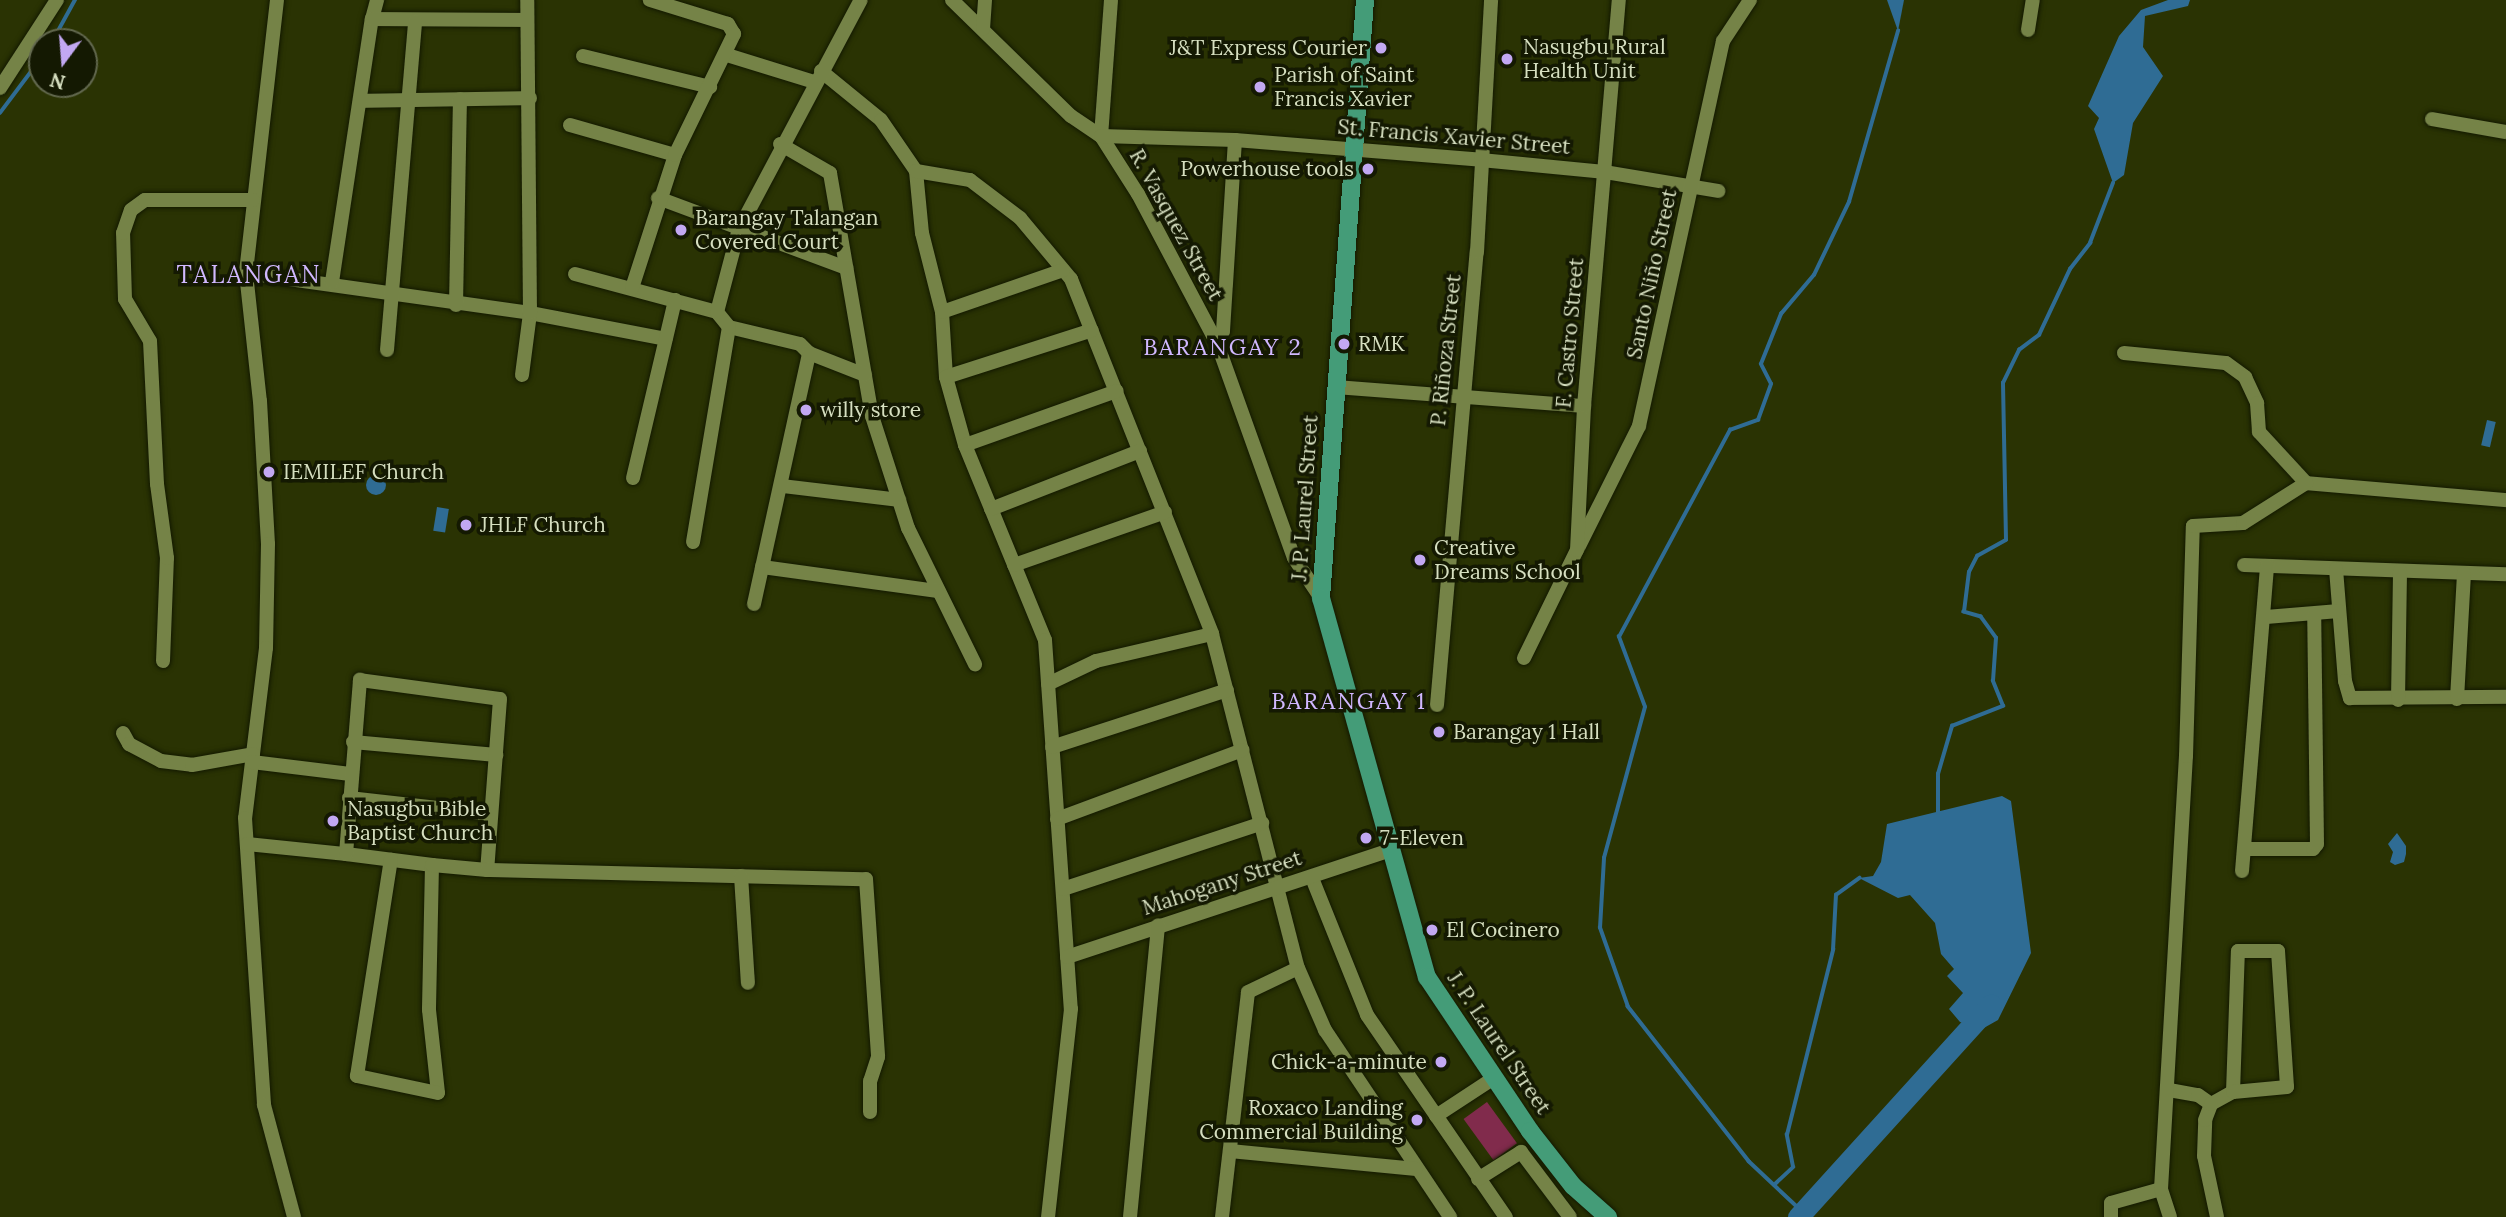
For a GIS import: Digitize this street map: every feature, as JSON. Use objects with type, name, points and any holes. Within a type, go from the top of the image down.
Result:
[{"type":"main road","name":"J. P. Laurel Street","points":[[1365,0],[1321,598],[1427,977],[1494,1078],[1573,1186],[1608,1217]]},
{"type":"street","points":[[0,88],[57,0]]},
{"type":"street","points":[[277,0],[246,273],[260,401],[268,544],[265,648],[252,758],[247,844],[264,1105],[294,1217]]},
{"type":"street","points":[[332,282],[377,0]]},
{"type":"street","points":[[522,375],[530,313],[527,0]]},
{"type":"street","points":[[632,288],[658,198],[675,155],[727,55],[734,34],[728,24],[649,0]]},
{"type":"street","points":[[718,313],[739,229],[780,144],[861,0]]},
{"type":"street","name":"R. Vasquez Street","points":[[953,0],[1071,116],[1101,136],[1138,194],[1217,343],[1294,558],[1321,598]]},
{"type":"street","points":[[983,29],[985,0]]},
{"type":"street","points":[[1101,136],[1111,0]]},
{"type":"street","name":"P. Riñoza Street","points":[[1437,705],[1461,398],[1477,252],[1492,0]]},
{"type":"street","name":"F. Castro Street","points":[[1524,658],[1577,550],[1584,406],[1619,0]]},
{"type":"street","name":"Santo Niño Street","points":[[1577,550],[1639,426],[1723,41],[1750,0]]},
{"type":"street","points":[[2028,30],[2033,0]]},
{"type":"street","points":[[372,19],[526,20]]},
{"type":"street","points":[[387,350],[395,292],[415,21]]},
{"type":"street","points":[[727,55],[818,77],[881,120],[916,171],[922,233],[942,312],[946,377],[965,445],[1045,640],[1071,1009],[1048,1217]]},
{"type":"street","points":[[583,56],[710,87]]},
{"type":"street","points":[[360,101],[530,98]]},
{"type":"street","points":[[456,305],[460,99]]},
{"type":"street","points":[[2432,119],[2506,132]]},
{"type":"street","points":[[570,125],[675,155]]},
{"type":"street","name":"St. Francis Xavier Street","points":[[1101,136],[1235,140],[1481,160],[1692,183],[1718,191]]},
{"type":"street","points":[[1217,343],[1223,331],[1235,140]]},
{"type":"street","points":[[780,144],[830,173],[872,416],[899,500],[938,591],[975,664]]},
{"type":"street","points":[[916,171],[970,180],[1020,218],[1063,270],[1117,391],[1212,634],[1298,968],[1325,1030],[1448,1216]]},
{"type":"street","points":[[658,198],[846,268]]},
{"type":"street","points":[[163,661],[167,558],[150,341],[125,299],[123,233],[131,210],[145,200],[253,200]]},
{"type":"street","points":[[942,312],[1063,270]]},
{"type":"street","points":[[246,273],[332,282],[456,305],[530,313],[666,339]]},
{"type":"street","points":[[575,274],[718,313],[729,327],[800,344],[809,353],[865,375]]},
{"type":"street","points":[[633,478],[676,300]]},
{"type":"street","points":[[693,542],[729,327]]},
{"type":"street","points":[[946,377],[1092,330]]},
{"type":"street","points":[[754,604],[809,353]]},
{"type":"street","points":[[2124,353],[2226,363],[2245,377],[2251,390],[2259,432],[2306,483]]},
{"type":"street","points":[[1336,387],[1584,406]]},
{"type":"street","points":[[965,445],[1117,391]]},
{"type":"street","points":[[991,509],[1140,451]]},
{"type":"street","points":[[2170,1217],[2161,1189],[2169,1090],[2193,526],[2243,523],[2306,483],[2506,500]]},
{"type":"street","points":[[782,486],[899,500]]},
{"type":"street","points":[[1014,565],[1165,512]]},
{"type":"street","points":[[2244,565],[2506,574]]},
{"type":"street","points":[[2242,871],[2266,617],[2267,566]]},
{"type":"street","points":[[762,567],[938,591]]},
{"type":"street","points":[[2336,569],[2350,698],[2398,700],[2506,697]]},
{"type":"street","points":[[2398,700],[2400,571]]},
{"type":"street","points":[[2457,699],[2465,573]]},
{"type":"street","points":[[2266,617],[2339,611]]},
{"type":"street","points":[[2244,849],[2313,849],[2317,844],[2314,614]]},
{"type":"street","points":[[1048,684],[1096,661],[1212,634]]},
{"type":"street","points":[[346,854],[350,774],[360,680],[500,699],[486,870]]},
{"type":"street","points":[[1052,747],[1227,690]]},
{"type":"street","points":[[123,733],[129,744],[161,761],[192,765],[252,758],[350,774]]},
{"type":"street","points":[[353,742],[496,755]]},
{"type":"street","points":[[1058,819],[1243,750]]},
{"type":"street","points":[[349,798],[491,814]]},
{"type":"street","points":[[1063,889],[1262,823]]},
{"type":"street","points":[[247,844],[486,870],[866,879],[878,1057],[870,1081],[870,1112]]},
{"type":"street","name":"Mahogany Street","points":[[1068,957],[1390,850]]},
{"type":"street","points":[[391,860],[357,1076],[438,1093],[429,1010],[432,865]]},
{"type":"street","points":[[741,876],[748,983]]},
{"type":"street","points":[[1314,883],[1367,1015],[1506,1217]]},
{"type":"street","points":[[1130,1217],[1158,925]]},
{"type":"street","points":[[2217,1217],[2204,1156],[2205,1120],[2211,1104],[2233,1092],[2287,1087],[2278,951],[2238,951],[2233,1092]]},
{"type":"street","points":[[1222,1217],[1248,992],[1298,968]]},
{"type":"street","points":[[1436,1116],[1494,1078]]},
{"type":"street","points":[[2169,1090],[2198,1096],[2211,1104]]},
{"type":"street","points":[[1230,1151],[1416,1169]]},
{"type":"street","points":[[1478,1179],[1521,1152],[1570,1217]]},
{"type":"street","points":[[2111,1217],[2111,1203],[2161,1189]]},
{"type":"shaded area","points":[[1487,1102],[1517,1143],[1494,1160],[1464,1119]]},
{"type":"water","points":[[1887,0],[1904,0],[1898,31]]},
{"type":"water","points":[[2168,0],[2190,0],[2188,6],[2145,16],[2143,47],[2163,76],[2133,123],[2124,175],[2113,183],[2094,129],[2099,118],[2088,106],[2119,36],[2141,10]]},
{"type":"water","points":[[2487,420],[2496,422],[2490,447],[2481,445]]},
{"type":"water","points":[[372,475],[380,475],[386,485],[380,495],[372,495],[366,489],[366,481]]},
{"type":"water","points":[[437,507],[449,509],[445,533],[433,531]]},
{"type":"water","points":[[2002,796],[2011,801],[2031,953],[1998,1020],[1982,1029],[1960,1022],[1949,1009],[1963,993],[1947,976],[1954,969],[1941,954],[1935,923],[1910,895],[1898,898],[1859,878],[1873,876],[1881,862],[1887,824]]},
{"type":"water","points":[[2397,833],[2406,846],[2406,854],[2404,862],[2395,865],[2390,862],[2393,852],[2388,844]]},
{"type":"waterway","points":[[60,28],[75,0]]},
{"type":"waterway","points":[[1800,1210],[1749,1162],[1628,1007],[1600,928],[1604,858],[1645,707],[1619,637],[1730,430],[1758,420],[1771,384],[1761,364],[1781,314],[1814,275],[1849,202],[1898,31]]},
{"type":"waterway","points":[[0,113],[28,76]]},
{"type":"waterway","points":[[1938,813],[1938,774],[1952,726],[2003,706],[1993,681],[1996,638],[1981,617],[1964,612],[1969,572],[1977,556],[2006,540],[2003,383],[2019,350],[2039,335],[2070,269],[2090,243],[2113,183]]},
{"type":"waterway","points":[[1774,1185],[1793,1167],[1787,1135],[1833,950],[1836,895],[1859,878]]},
{"type":"waterway","points":[[1798,1217],[1991,1004]]},
{"type":"place","name":"J&T Express Courier","points":[[1381,48]]},
{"type":"place","name":"Nasugbu Rural Health Unit","points":[[1507,59]]},
{"type":"place","name":"Parish of Saint Francis Xavier","points":[[1260,87]]},
{"type":"place","name":"Powerhouse tools","points":[[1368,169]]},
{"type":"place","name":"Barangay Talangan Covered Court","points":[[681,230]]},
{"type":"place","name":"RMK","points":[[1344,344]]},
{"type":"place","name":"willy store","points":[[806,410]]},
{"type":"place","name":"IEMILEF Church","points":[[269,472]]},
{"type":"place","name":"JHLF Church","points":[[466,525]]},
{"type":"place","name":"Creative Dreams School","points":[[1420,560]]},
{"type":"place","name":"Barangay 1 Hall","points":[[1439,732]]},
{"type":"place","name":"Nasugbu Bible Baptist Church","points":[[333,821]]},
{"type":"place","name":"7-Eleven","points":[[1366,838]]},
{"type":"place","name":"El Cocinero","points":[[1432,930]]},
{"type":"place","name":"Chick-a-minute","points":[[1441,1062]]},
{"type":"place","name":"Roxaco Landing Commercial Building","points":[[1417,1120]]},
{"type":"district","name":"TALANGAN","points":[[249,275]]},
{"type":"district","name":"BARANGAY 2","points":[[1223,347]]},
{"type":"district","name":"BARANGAY 1","points":[[1349,701]]}]
